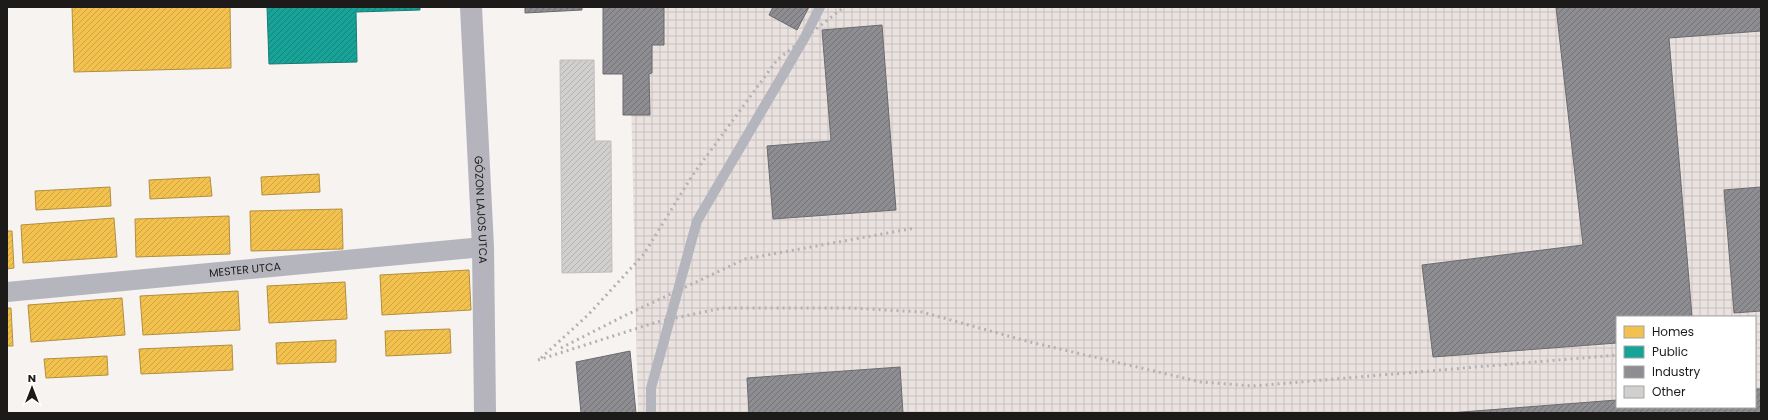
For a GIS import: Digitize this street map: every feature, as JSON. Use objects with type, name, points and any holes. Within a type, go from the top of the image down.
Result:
[{"type":"street","name":"GÓZON LAJOS UTCA","points":[[471,7],[483,246],[485,413]]},
{"type":"street","name":"MESTER UTCA","points":[[7,292],[483,246]]},
{"type":"lane","points":[[651,413],[651,388],[697,221],[805,37],[820,7]]},
{"type":"shaded area","points":[[629,7],[1761,7],[1761,413],[638,413]]},
{"type":"building: Homes","points":[[72,7],[230,7],[231,68],[74,72]]},
{"type":"building: Homes","points":[[319,174],[320,192],[262,195],[261,177]]},
{"type":"building: Homes","points":[[210,177],[212,196],[150,199],[149,180]]},
{"type":"building: Homes","points":[[110,187],[111,206],[36,210],[35,191]]},
{"type":"building: Homes","points":[[342,209],[343,249],[251,251],[250,211]]},
{"type":"building: Homes","points":[[229,216],[230,254],[136,257],[135,219]]},
{"type":"building: Homes","points":[[114,218],[117,257],[23,263],[21,225]]},
{"type":"building: Homes","points":[[7,231],[12,231],[14,268],[7,269]]},
{"type":"building: Homes","points":[[469,270],[471,310],[382,315],[380,275]]},
{"type":"building: Homes","points":[[345,282],[347,319],[269,323],[267,286]]},
{"type":"building: Homes","points":[[238,291],[240,330],[143,335],[140,296]]},
{"type":"building: Homes","points":[[122,298],[125,335],[31,342],[28,305]]},
{"type":"building: Homes","points":[[7,308],[11,308],[13,346],[7,346]]},
{"type":"building: Homes","points":[[450,329],[451,353],[386,356],[385,331]]},
{"type":"building: Homes","points":[[336,340],[336,362],[277,364],[276,343]]},
{"type":"building: Homes","points":[[232,345],[233,370],[141,374],[139,349]]},
{"type":"building: Homes","points":[[107,356],[108,375],[46,378],[44,359]]},
{"type":"building: Public","points":[[267,7],[420,7],[420,10],[356,12],[357,62],[269,64]]},
{"type":"building: Industry","points":[[525,7],[582,7],[582,10],[525,13]]},
{"type":"building: Industry","points":[[603,7],[664,7],[664,45],[652,45],[652,73],[649,74],[650,115],[623,115],[623,74],[603,74]]},
{"type":"building: Industry","points":[[773,7],[809,7],[797,30],[769,15]]},
{"type":"building: Industry","points":[[1556,7],[1761,7],[1761,31],[1669,38],[1692,316],[1616,316],[1616,343],[1433,357],[1422,265],[1583,245]]},
{"type":"building: Industry","points":[[882,25],[896,210],[773,219],[767,146],[831,141],[822,30]]},
{"type":"building: Industry","points":[[1761,187],[1761,311],[1734,313],[1724,190]]},
{"type":"building: Industry","points":[[630,351],[636,413],[581,413],[576,362]]},
{"type":"building: Industry","points":[[900,367],[903,413],[749,413],[747,378]]},
{"type":"building: Industry","points":[[1756,389],[1761,389],[1761,413],[1449,413],[1616,400],[1616,408],[1756,408]]},
{"type":"building: Other","points":[[560,60],[594,60],[595,141],[611,141],[612,272],[562,273]]},
{"type":"railway","points":[[541,358],[588,315],[644,254],[692,176],[777,60],[844,7]]},
{"type":"railway","points":[[561,348],[624,316],[745,259],[915,228]]},
{"type":"railway","points":[[538,360],[657,322],[722,308],[851,308],[922,312],[1030,342],[1201,382],[1253,386],[1616,355]]},
{"type":"railway","points":[[1756,343],[1761,343]]}]
